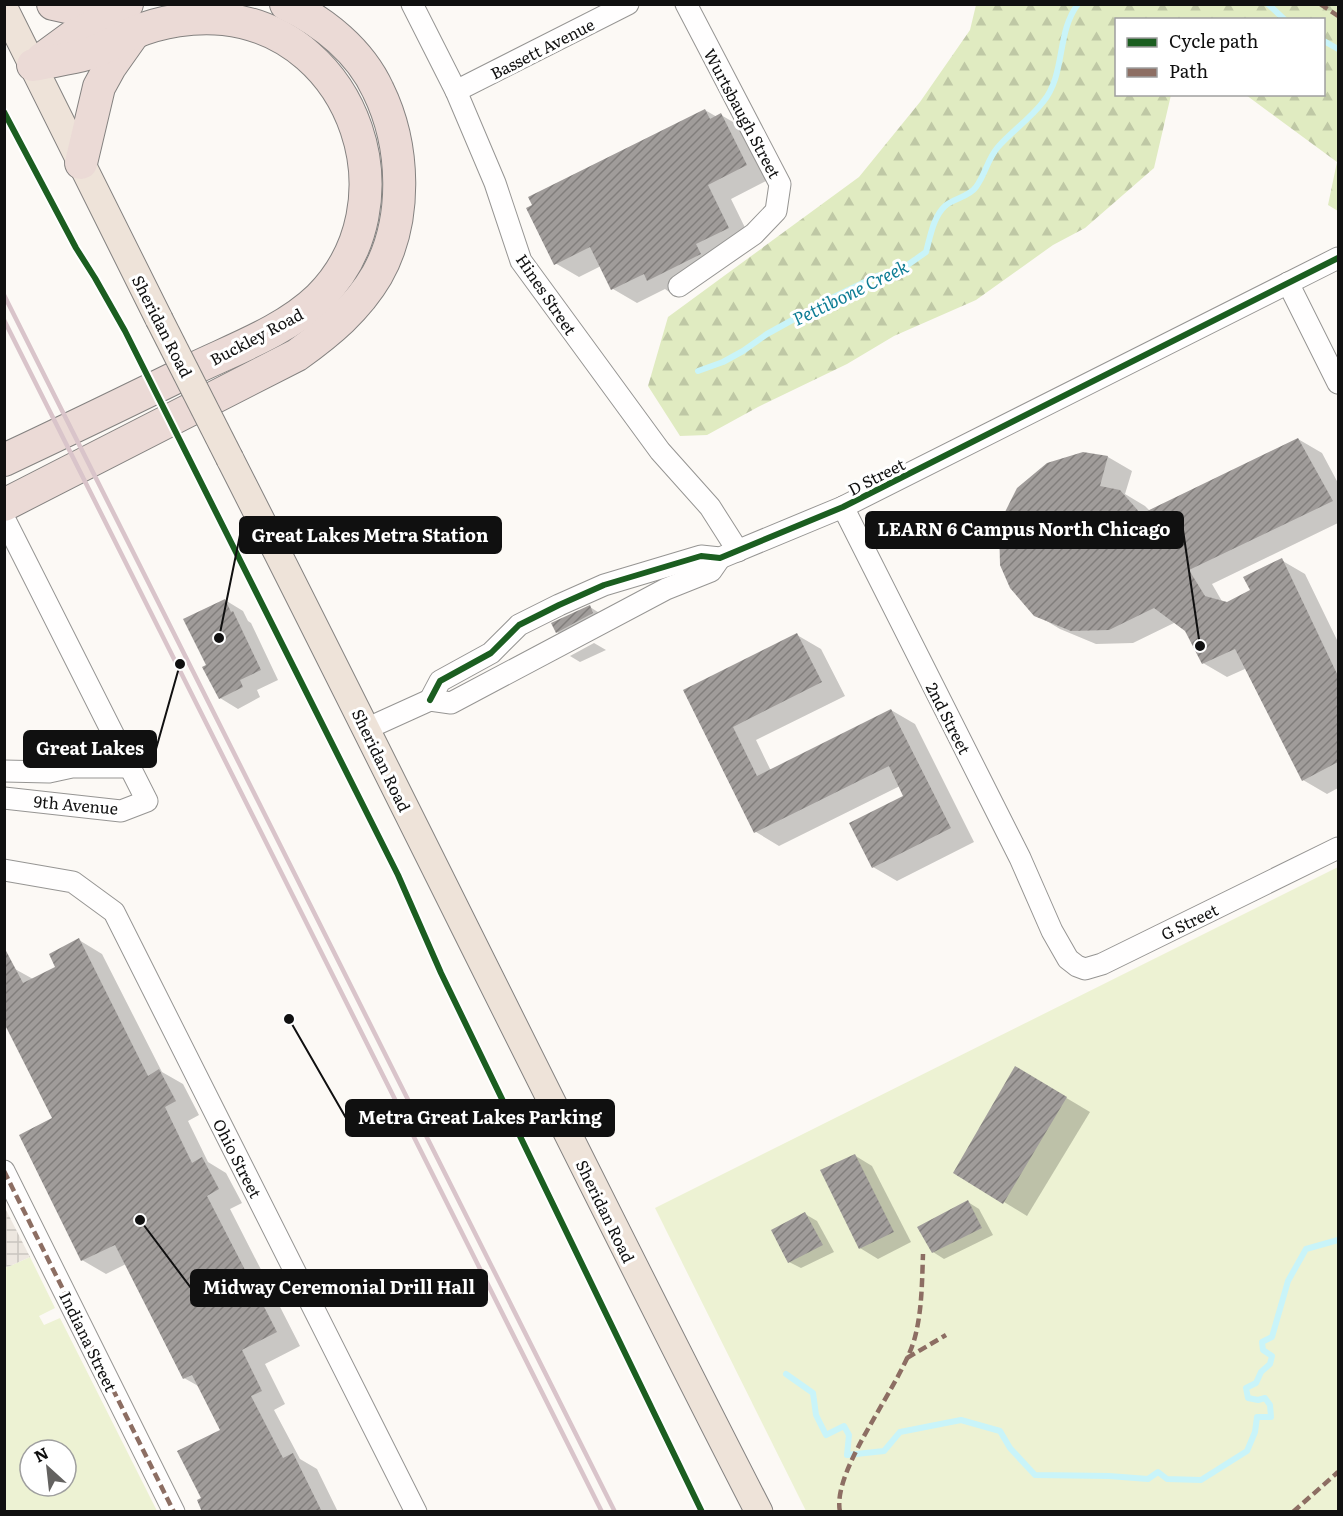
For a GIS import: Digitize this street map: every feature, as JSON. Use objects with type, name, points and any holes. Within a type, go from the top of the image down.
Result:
[{"type":"highway","points":[[53,4],[71,8],[105,4]]},
{"type":"highway","name":"Buckley Road","points":[[4,505],[297,355],[329,332],[351,312],[377,274],[390,244],[397,214],[399,182],[396,145],[388,116],[378,89],[346,45],[324,26],[286,4]]},
{"type":"highway","points":[[81,163],[99,87],[110,67],[130,18]]},
{"type":"highway","name":"Buckley Road","points":[[4,460],[226,353],[301,314],[321,296],[348,258],[359,229],[366,199],[364,153],[357,126],[346,103],[333,82],[319,66],[300,50],[261,29],[224,19],[183,20],[159,24],[130,18],[89,54],[33,65]]},
{"type":"main road","name":"Sheridan Road","points":[[4,8],[631,1263],[759,1512]]},
{"type":"street","name":"Hines Street","points":[[412,4],[456,91],[495,183],[522,261],[660,451],[710,507],[729,555]]},
{"type":"street","name":"Bassett Avenue","points":[[456,91],[628,4]]},
{"type":"street","name":"Wurtsbaugh Street","points":[[679,286],[754,234],[777,211],[780,184],[686,4]]},
{"type":"street","name":"D Street","points":[[366,729],[430,700],[451,703],[666,589],[711,571],[729,555],[843,507],[1338,258]]},
{"type":"street","points":[[1288,283],[1338,384]]},
{"type":"street","name":"2nd Street","points":[[843,507],[1020,858],[1052,931]]},
{"type":"street","points":[[4,518],[130,767]]},
{"type":"street","name":"D Street","points":[[430,700],[440,681],[492,653],[519,625],[559,605],[604,585],[701,556],[729,555]]},
{"type":"street","name":"9th Avenue","points":[[4,758],[51,771]]},
{"type":"street","name":"9th Avenue","points":[[4,771],[51,771],[72,767],[130,767],[147,801],[121,810],[4,798]]},
{"type":"street","name":"G Street","points":[[1052,931],[1068,959],[1086,969],[1102,964],[1338,848]]},
{"type":"street","name":"Ohio Street","points":[[4,870],[74,882],[114,912],[416,1512]]},
{"type":"street","name":"Indiana Street","points":[[4,1171],[174,1512]]},
{"type":"green space","points":[[976,5],[1338,5],[1338,211],[1328,205],[1337,162],[1247,96],[1325,96],[1325,18],[1115,18],[1115,96],[1171,96],[1154,168],[1085,228],[1053,245],[976,300],[894,336],[847,364],[758,407],[707,435],[680,436],[648,386],[668,317],[859,177],[920,102],[970,30]]},
{"type":"green space","points":[[1338,867],[1338,1511],[806,1511],[655,1208]]},
{"type":"green space","points":[[30,1257],[55,1308],[39,1316],[44,1325],[60,1318],[157,1511],[5,1512],[5,1267]]},
{"type":"shaded area","points":[[4,1206],[30,1257],[5,1267]]},
{"type":"building","points":[[705,109],[710,119],[721,113],[747,165],[708,185],[729,228],[696,244],[701,254],[647,281],[644,274],[611,290],[590,247],[554,265],[526,208],[532,205],[528,197]]},
{"type":"building","points":[[1298,438],[1333,501],[1189,570],[1205,596],[1227,602],[1250,590],[1243,577],[1282,558],[1338,676],[1338,762],[1302,781],[1235,649],[1202,664],[1185,631],[1154,608],[1109,630],[1071,631],[1034,616],[1010,588],[1000,565],[999,524],[1017,488],[1047,463],[1083,452],[1108,456],[1100,486],[1120,490],[1141,514]]},
{"type":"building","points":[[225,599],[261,670],[240,680],[243,687],[219,699],[202,667],[206,665],[183,619]]},
{"type":"building","points":[[590,605],[593,613],[556,633],[551,623]]},
{"type":"building","points":[[797,633],[822,682],[733,727],[757,776],[891,709],[951,828],[872,868],[849,823],[903,796],[889,766],[754,833],[683,690]]},
{"type":"building","points":[[79,938],[148,1076],[159,1069],[176,1101],[165,1107],[192,1163],[202,1157],[219,1189],[207,1196],[277,1332],[242,1350],[262,1391],[251,1396],[283,1458],[293,1453],[322,1512],[202,1512],[197,1500],[201,1498],[177,1451],[220,1430],[192,1375],[183,1379],[115,1245],[81,1261],[19,1135],[52,1118],[4,1023],[4,947],[23,983],[55,967],[49,954]]},
{"type":"building","points":[[1015,1066],[1067,1097],[1003,1204],[953,1173]]},
{"type":"building","points":[[855,1154],[894,1232],[859,1249],[820,1170]]},
{"type":"building","points":[[968,1200],[982,1228],[932,1253],[917,1227]]},
{"type":"building","points":[[805,1212],[823,1245],[788,1263],[771,1230]]},
{"type":"waterway","name":"Pettibone Creek","points":[[698,371],[723,362],[767,334],[834,297],[877,276],[899,271],[926,252],[941,211],[949,203],[973,190],[995,151],[1038,108],[1050,91],[1055,79],[1066,28],[1078,4]]},
{"type":"waterway","name":"Pettibone Creek","points":[[1268,4],[1283,18]]},
{"type":"waterway","name":"Pettibone Creek","points":[[1325,42],[1338,49]]},
{"type":"waterway","name":"Pettibone Creek","points":[[786,1374],[813,1393],[816,1415],[826,1435],[844,1426],[849,1435],[847,1455],[884,1451],[900,1432],[961,1420],[1000,1431],[1010,1448],[1035,1475],[1148,1479],[1158,1472],[1167,1479],[1201,1480],[1247,1451],[1255,1432],[1257,1417],[1271,1417],[1270,1405],[1265,1398],[1258,1400],[1248,1398],[1246,1388],[1256,1383],[1261,1372],[1270,1364],[1272,1356],[1263,1350],[1262,1342],[1272,1337],[1288,1281],[1306,1249],[1338,1240]]},
{"type":"railway","points":[[4,295],[615,1512]]},
{"type":"railway","points":[[4,320],[602,1512]]},
{"type":"marked path","points":[[1320,4],[1338,16]]},
{"type":"marked path","points":[[4,1171],[174,1512]]},
{"type":"marked path","points":[[840,1512],[840,1494],[846,1473],[897,1378],[915,1337],[920,1306],[923,1254]]},
{"type":"marked path","points":[[907,1358],[946,1335]]},
{"type":"marked path","points":[[1293,1512],[1338,1472]]},
{"type":"cycle path","points":[[4,112],[76,248],[125,331],[398,875],[441,973],[702,1512]]},
{"type":"cycle path","points":[[430,700],[440,681],[491,653],[519,625],[559,605],[604,585],[701,556],[720,558],[843,507],[1338,258]]},
{"type":"place","name":"Great Lakes Metra Station","points":[[219,638]]},
{"type":"place","name":"LEARN 6 Campus North Chicago","points":[[1200,646]]},
{"type":"place","name":"Great Lakes","points":[[180,664]]},
{"type":"place","name":"Metra Great Lakes Parking","points":[[289,1019]]},
{"type":"place","name":"Midway Ceremonial Drill Hall","points":[[140,1220]]}]
